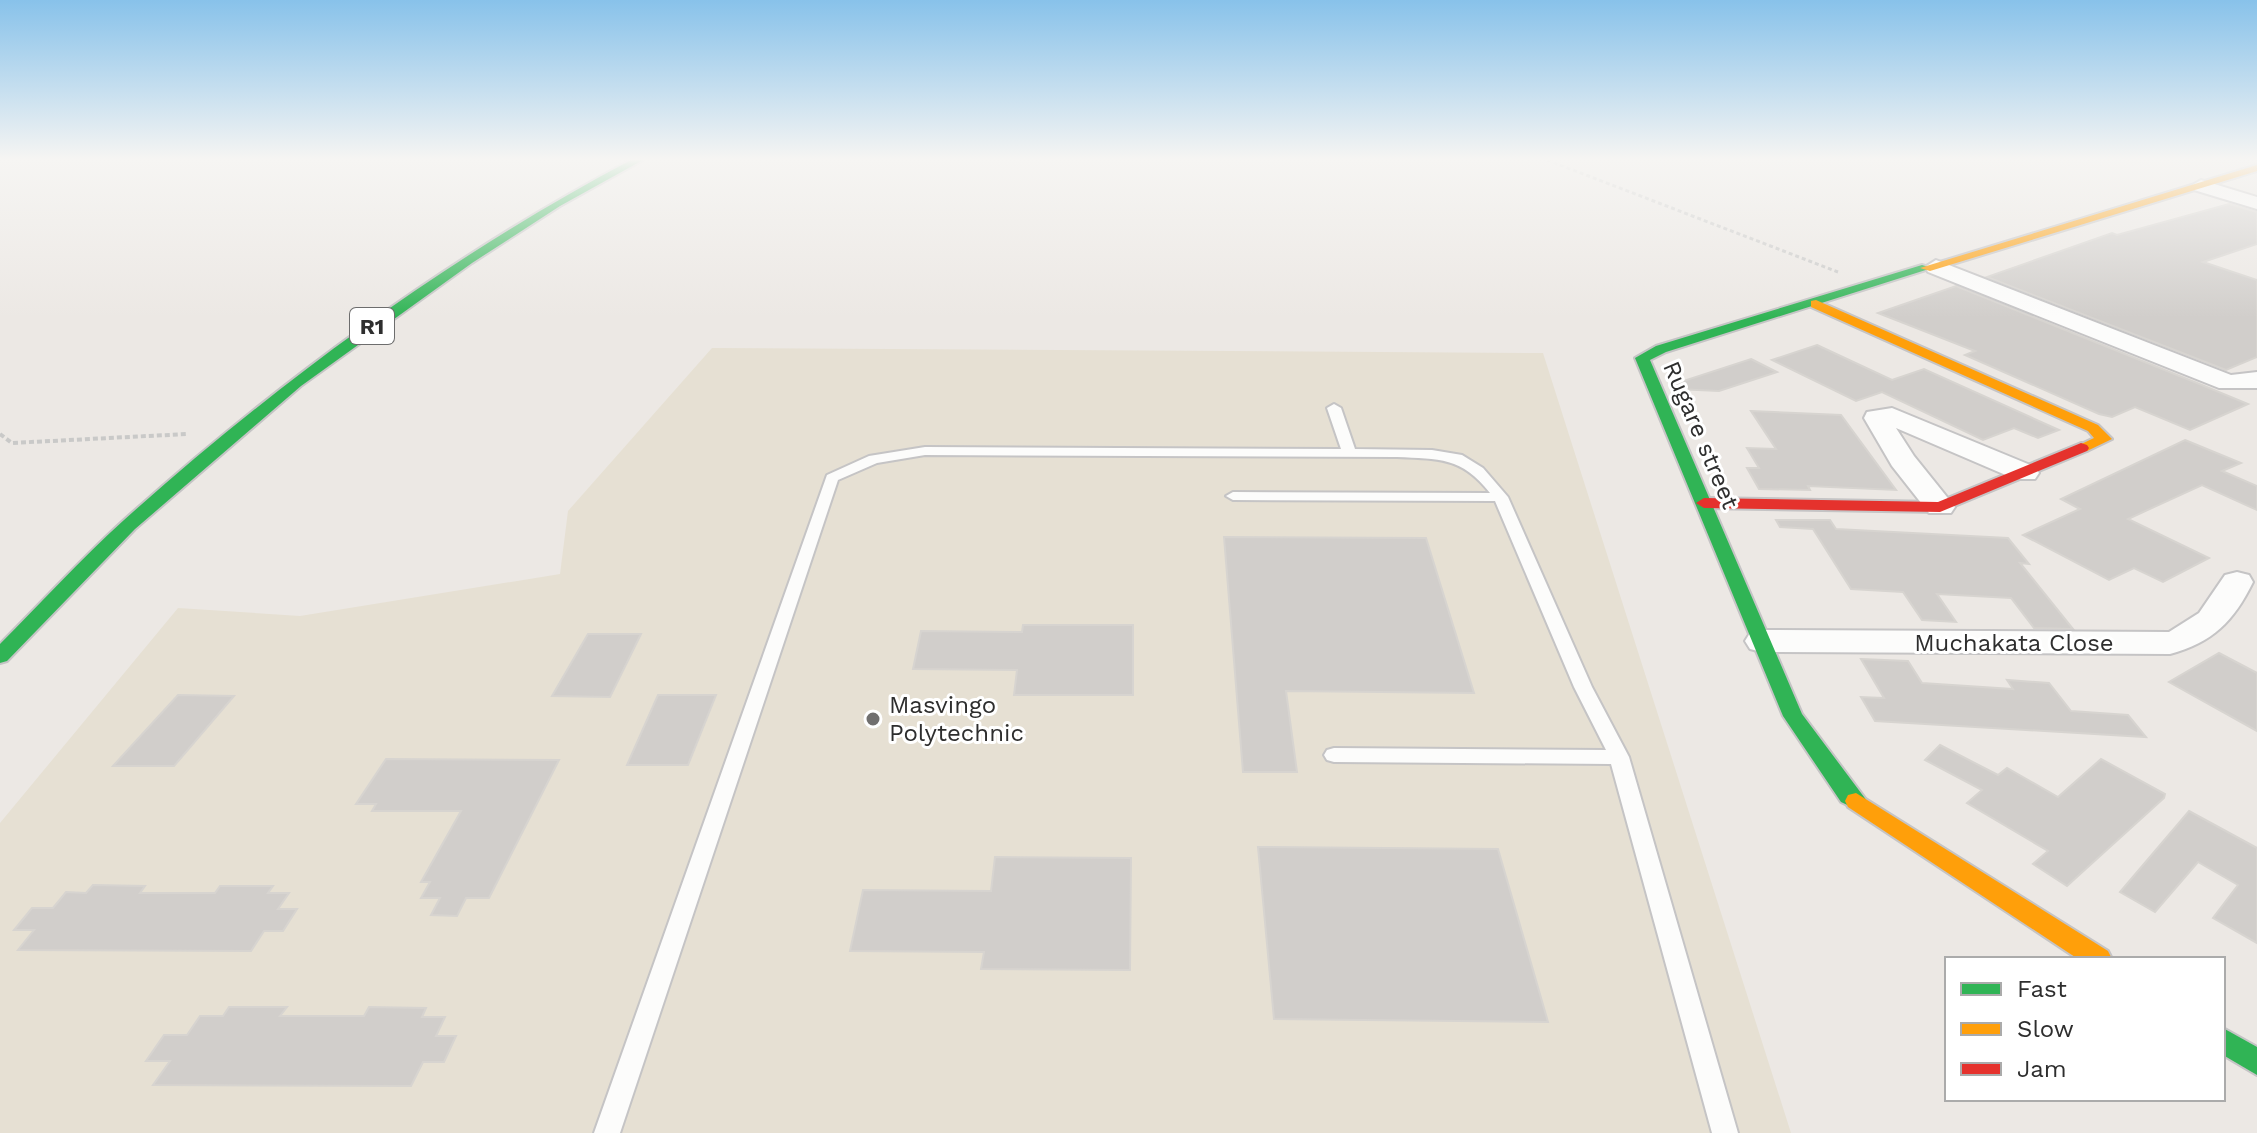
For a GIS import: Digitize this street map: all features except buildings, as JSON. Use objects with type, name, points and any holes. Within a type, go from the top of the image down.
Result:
[{"type":"main road","name":"R1","points":[[0,656],[93,565],[129,525],[238,430],[391,313],[512,231],[544,213]]},
{"type":"main road","name":"Rugare street","points":[[2096,957],[1849,796],[1793,716],[1643,356],[2113,213]]},
{"type":"main road","points":[[1704,503],[1940,507],[2103,440],[2103,436],[2089,426],[1816,304]]},
{"type":"main road","points":[[2225,1041],[2257,1062]]},
{"type":"street","points":[[1936,267],[2228,383],[2257,380]]},
{"type":"street","points":[[1940,507],[1902,460],[1877,418],[1892,416],[2025,473]]},
{"type":"street","name":"Muchakata Close","points":[[1762,641],[2170,643],[2206,629],[2226,606],[2237,582]]},
{"type":"lane","points":[[1334,408],[1349,452]]},
{"type":"lane","points":[[607,1133],[832,478],[874,459],[925,451],[1349,452],[1449,456],[1467,461],[1482,471],[1501,497],[1583,687],[1619,757],[1725,1133]]},
{"type":"lane","points":[[1233,496],[1501,497]]},
{"type":"lane","points":[[1334,755],[1619,757]]},
{"type":"path","points":[[1683,213],[1872,286]]},
{"type":"path","points":[[0,434],[12,443],[48,443],[190,433]]},
{"type":"shaded area","name":"Masvingo Polytechnic","points":[[712,348],[1543,353],[1791,1133],[0,1133],[0,823],[178,608],[300,616],[560,574],[568,511]]},
{"type":"traffic: fast","points":[[0,656],[129,525],[296,383],[468,260],[542,213]]},
{"type":"traffic: fast","points":[[1856,801],[1849,796],[1793,716],[1642,358],[1661,349],[1926,268]]},
{"type":"traffic: fast","points":[[2225,1041],[2257,1062]]},
{"type":"traffic: slow","points":[[1926,268],[2108,213]]},
{"type":"traffic: slow","points":[[1816,304],[2093,428],[2104,439],[2081,448]]},
{"type":"traffic: slow","points":[[1856,801],[2096,957]]},
{"type":"traffic: jam","points":[[1704,503],[1940,507],[2081,448]]},
{"type":"place","name":"Masvingo Polytechnic","points":[[873,719]]}]
